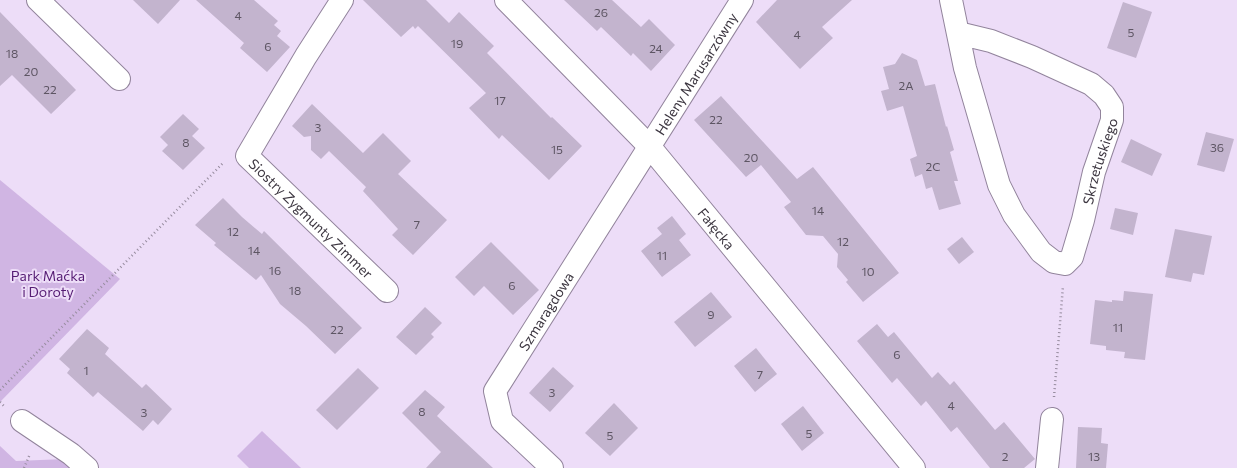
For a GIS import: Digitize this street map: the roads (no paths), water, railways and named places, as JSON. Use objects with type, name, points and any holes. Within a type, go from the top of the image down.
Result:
[{"type":"street","points":[[38,0],[119,80]]},
{"type":"street","name":"Siostry Zygmunty Zimmer","points":[[342,0],[306,56],[247,156],[387,291]]},
{"type":"street","name":"Fałęcka","points":[[506,0],[650,148],[914,468]]},
{"type":"street","name":"Heleny Marusarzówny","points":[[650,148],[742,0]]},
{"type":"street","points":[[951,0],[958,33]]},
{"type":"street","name":"Skrzetuskiego","points":[[958,33],[991,41],[1032,57],[1091,84],[1104,94],[1112,106],[1112,120],[1094,172],[1083,220],[1072,257],[1065,264],[1054,262],[1041,252],[1014,215],[999,185],[965,68],[958,33]]},
{"type":"street","name":"Szmaragdowa","points":[[552,468],[502,421],[495,391],[650,148]]},
{"type":"street","points":[[1048,468],[1052,419]]},
{"type":"street","points":[[22,421],[71,454],[87,468]]},
{"type":"park label","name":"Park Maćka i Doroty","points":[[48,284]]}]
